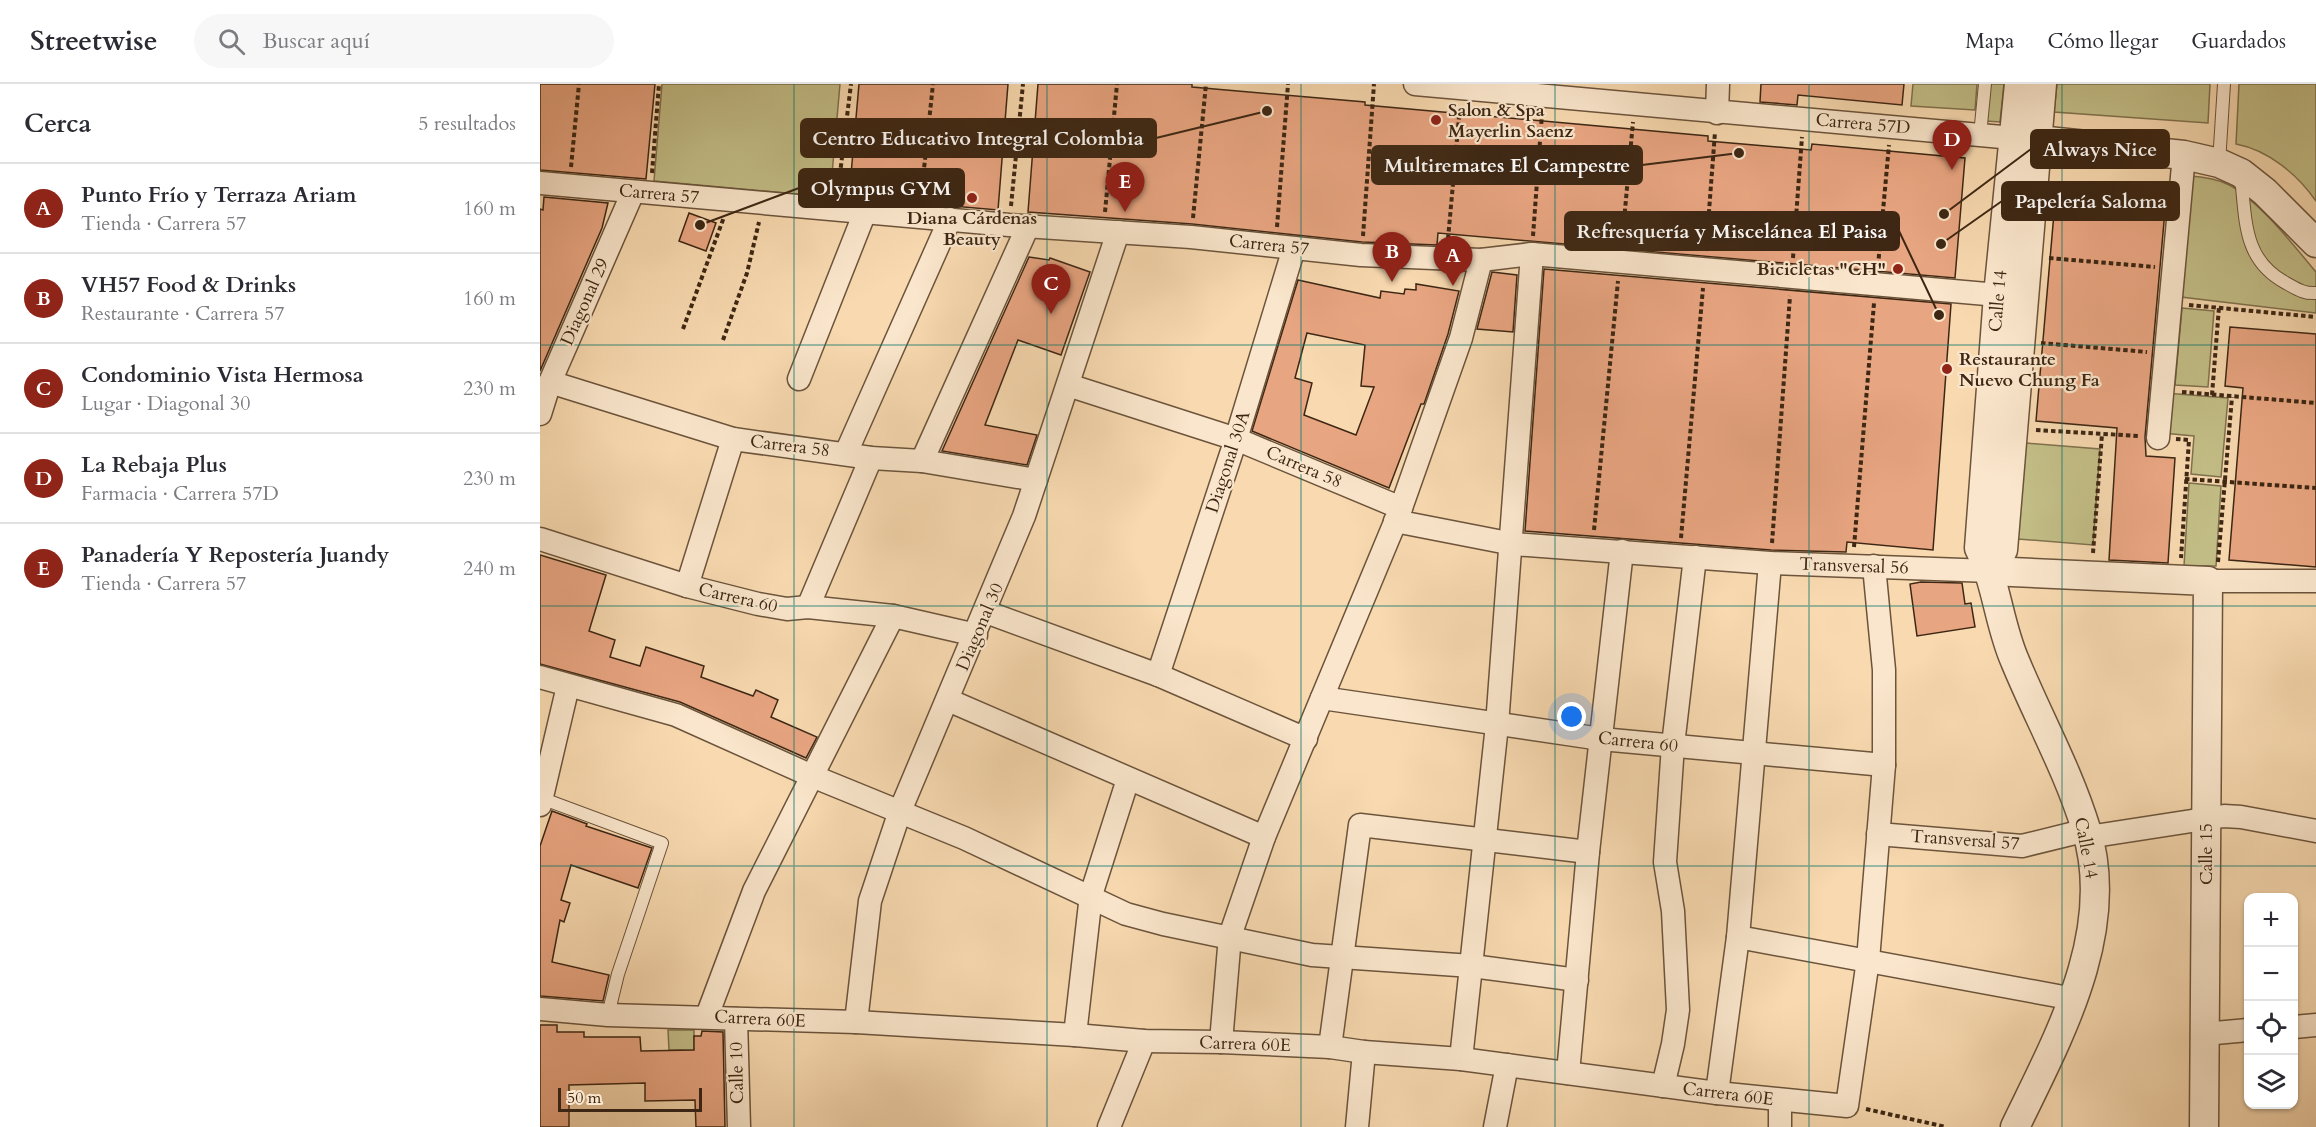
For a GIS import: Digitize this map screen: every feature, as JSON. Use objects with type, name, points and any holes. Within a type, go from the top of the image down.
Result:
[{"type":"street","name":"Carrera 57D","points":[[1415,84],[2184,155],[2230,168],[2265,192],[2316,243]]},
{"type":"street","points":[[1717,113],[1718,84]]},
{"type":"street","points":[[2019,84],[2025,139]]},
{"type":"street","points":[[2025,139],[2042,84]]},
{"type":"street","name":"Calle 14","points":[[2015,1127],[2074,999],[2094,915],[2093,869],[2087,834],[2041,717],[2014,659],[1990,570],[1979,548],[1998,295],[2025,139]]},
{"type":"street","name":"Calle 14","points":[[1990,570],[2003,550],[2025,139]]},
{"type":"street","points":[[2158,438],[2184,155]]},
{"type":"street","name":"Carrera 57","points":[[540,183],[836,210],[1191,237],[1361,255],[1481,260],[1532,254],[1998,295]]},
{"type":"street","name":"Diagonal 29","points":[[540,414],[550,382],[642,193]]},
{"type":"street","points":[[799,379],[865,212]]},
{"type":"street","points":[[846,453],[950,219]]},
{"type":"street","points":[[922,461],[1019,225]]},
{"type":"street","name":"Diagonal 30","points":[[855,1022],[870,901],[900,811],[1008,561],[1068,386],[1111,232]]},
{"type":"street","name":"Diagonal 30A","points":[[1158,675],[1236,439],[1285,247]]},
{"type":"street","points":[[1461,1059],[1497,725],[1513,544],[1532,254]]},
{"type":"street","points":[[1221,1042],[1230,936],[1264,837],[1398,514],[1461,338],[1481,260]]},
{"type":"street","name":"Carrera 58","points":[[550,382],[733,439],[871,458],[922,461],[1036,480]]},
{"type":"street","name":"Carrera 58","points":[[1068,386],[1236,439],[1398,514]]},
{"type":"street","points":[[687,586],[733,439]]},
{"type":"street","points":[[808,607],[871,458]]},
{"type":"street","name":"Transversal 56","points":[[1398,514],[1513,544],[1592,548],[1687,557],[1770,563],[1990,570],[2179,580],[2316,581]]},
{"type":"street","name":"Carrera 60","points":[[540,539],[687,586],[787,609],[808,607],[893,615],[976,635]]},
{"type":"street","points":[[1568,1073],[1588,852],[1622,551]]},
{"type":"street","points":[[1663,1086],[1678,1010],[1677,950],[1665,862],[1687,557]]},
{"type":"street","points":[[1717,1093],[1738,937],[1770,563]]},
{"type":"street","points":[[1847,1106],[1868,960],[1884,765],[1884,670],[1863,566]]},
{"type":"street","name":"Calle 15","points":[[2204,1127],[2206,818],[2213,581]]},
{"type":"street","points":[[986,612],[1158,675],[1306,739]]},
{"type":"street","points":[[707,1016],[754,891],[893,615]]},
{"type":"street","points":[[540,677],[676,715],[812,776],[900,811],[1091,895],[1126,914],[1163,924],[1230,936],[1312,955],[1341,955],[1472,966],[1577,980]]},
{"type":"street","points":[[541,802],[568,686]]},
{"type":"street","name":"Carrera 60","points":[[1322,698],[1601,739],[1884,765]]},
{"type":"street","points":[[948,700],[1264,837]]},
{"type":"street","points":[[1075,1035],[1091,895],[1128,779]]},
{"type":"street","name":"Transversal 57","points":[[1878,834],[2022,846],[2087,834],[2206,818],[2241,817],[2316,831]]},
{"type":"street","points":[[1330,1047],[1360,825],[1588,852]]},
{"type":"street","points":[[1738,937],[2074,999]]},
{"type":"street","name":"Carrera 60E","points":[[540,1009],[608,1015],[707,1016],[736,1019],[855,1022],[1144,1041],[1330,1047],[1364,1053],[1461,1059],[1717,1093],[1847,1106]]},
{"type":"street","name":"Calle 10","points":[[736,1019],[739,1127]]},
{"type":"street","points":[[2298,1027],[2316,1025]]},
{"type":"street","points":[[2205,1034],[2244,1030]]},
{"type":"street","points":[[1109,1127],[1144,1041]]},
{"type":"street","points":[[1357,1127],[1364,1053]]},
{"type":"street","points":[[1495,1127],[1507,1065]]},
{"type":"street","points":[[1780,1100],[1780,1127]]},
{"type":"lane","points":[[1980,135],[1985,84]]},
{"type":"lane","points":[[2224,84],[2230,168],[2252,251],[2270,275],[2306,294],[2316,293]]},
{"type":"lane","points":[[541,802],[662,843],[618,974],[608,1015]]},
{"type":"path","points":[[569,186],[579,84]]},
{"type":"path","points":[[642,193],[659,84]]},
{"type":"path","points":[[836,210],[851,84]]},
{"type":"path","points":[[919,216],[933,84]]},
{"type":"path","points":[[1019,225],[1023,84]]},
{"type":"path","points":[[1111,232],[1117,84]]},
{"type":"path","points":[[1191,237],[1206,84]]},
{"type":"path","points":[[1285,247],[1288,84]]},
{"type":"path","points":[[1361,255],[1374,84]]},
{"type":"path","points":[[1446,260],[1461,87]]},
{"type":"path","points":[[1532,254],[1543,96]]},
{"type":"path","points":[[1592,548],[1635,106]]},
{"type":"path","points":[[1687,557],[1704,270],[1717,113]]},
{"type":"path","points":[[1770,563],[1803,119]]},
{"type":"path","points":[[1863,566],[1876,284],[1891,127]]},
{"type":"path","points":[[683,329],[730,200]]},
{"type":"path","points":[[723,340],[747,273],[759,226],[760,203]]},
{"type":"path","points":[[2039,257],[2173,269]]},
{"type":"path","points":[[2170,303],[2316,317]]},
{"type":"path","points":[[2212,395],[2219,307]]},
{"type":"path","points":[[2030,342],[2166,353]]},
{"type":"path","points":[[2162,390],[2316,403]]},
{"type":"path","points":[[2213,581],[2232,397]]},
{"type":"path","points":[[2034,430],[2189,440],[2179,580]]},
{"type":"path","points":[[2092,576],[2102,434]]},
{"type":"path","points":[[2185,479],[2316,488]]},
{"type":"path","points":[[1847,1106],[1893,1113],[1946,1127]]},
{"type":"shaded area","points":[[662,84],[840,84],[830,197],[654,181]]},
{"type":"shaded area","points":[[1913,84],[1977,84],[1975,110],[1911,106]]},
{"type":"shaded area","points":[[1989,84],[2004,84],[2000,122],[1986,121]]},
{"type":"shaded area","points":[[2057,84],[2210,84],[2208,123],[2054,112]]},
{"type":"shaded area","points":[[2239,84],[2316,84],[2316,201],[2281,165],[2259,152],[2236,144]]},
{"type":"shaded area","points":[[2191,176],[2219,181],[2238,190],[2275,224],[2316,272],[2316,313],[2181,297]]},
{"type":"shaded area","points":[[2182,308],[2214,311],[2208,387],[2175,385]]},
{"type":"shaded area","points":[[2165,393],[2228,398],[2221,477],[2191,474],[2194,436],[2162,433]]},
{"type":"shaded area","points":[[2026,443],[2100,449],[2093,545],[2018,539]]},
{"type":"shaded area","points":[[2189,483],[2221,486],[2216,566],[2184,566]]},
{"type":"shaded area","points":[[668,1030],[694,1030],[694,1050],[669,1050]]},
{"type":"building","points":[[540,84],[655,84],[646,179],[540,170]]},
{"type":"building","points":[[859,84],[1008,84],[998,210],[849,197]]},
{"type":"building","points":[[1038,84],[1192,84],[1192,87],[1365,102],[1365,105],[1708,136],[1708,141],[1811,150],[1812,144],[1965,158],[1955,278],[1438,233],[1437,245],[1362,242],[1192,224],[1028,212]]},
{"type":"building","points":[[1761,84],[1904,84],[1902,105],[1798,95],[1797,105],[1760,102]]},
{"type":"building","points":[[2056,190],[2166,199],[2145,437],[2146,456],[2175,458],[2168,563],[2109,560],[2117,428],[2036,421]]},
{"type":"building","points":[[544,197],[608,203],[602,228],[540,371],[540,209],[543,210]]},
{"type":"building","points":[[689,213],[716,223],[706,251],[679,241]]},
{"type":"building","points":[[1029,257],[1049,260],[1050,258],[1090,272],[1061,355],[1018,340],[985,425],[1037,435],[1027,465],[942,451]]},
{"type":"building","points":[[1544,269],[1951,304],[1933,550],[1847,542],[1846,552],[1771,550],[1525,531]]},
{"type":"building","points":[[1492,272],[1517,275],[1513,332],[1477,329]]},
{"type":"building","points":[[1298,280],[1380,298],[1381,291],[1404,294],[1405,289],[1416,290],[1416,284],[1459,291],[1448,334],[1424,404],[1421,404],[1389,488],[1252,431]],"holes":[[[1307,333],[1365,345],[1361,386],[1374,387],[1356,435],[1304,415],[1312,383],[1295,378]]]},
{"type":"building","points":[[2230,327],[2316,334],[2316,567],[2229,560],[2243,388],[2225,386]]},
{"type":"building","points":[[540,555],[606,575],[589,631],[615,640],[610,657],[640,666],[646,647],[704,666],[701,677],[753,696],[756,690],[778,700],[771,717],[817,737],[806,758],[680,702],[540,664]]},
{"type":"building","points":[[1962,583],[1965,604],[1971,603],[1975,627],[1917,636],[1910,584]]},
{"type":"building","points":[[552,811],[587,824],[586,826],[652,848],[638,888],[571,865],[561,900],[570,903],[564,922],[560,920],[552,962],[609,975],[603,1001],[540,996],[540,846]]},
{"type":"building","points":[[540,1025],[557,1025],[557,1032],[584,1032],[584,1037],[640,1037],[641,1051],[694,1050],[694,1036],[701,1036],[702,1031],[723,1032],[725,1127],[696,1127],[695,1100],[645,1101],[645,1083],[569,1085],[569,1127],[540,1127]]},
{"type":"place","name":"Centro Educativo Integral Colombia","points":[[1267,111]]},
{"type":"place","name":"Salon & Spa Mayerlin Saenz","points":[[1436,120]]},
{"type":"place","name":"Multiremates El Campestre","points":[[1739,153]]},
{"type":"place","name":"La Rebaja Plus","points":[[1952,170]]},
{"type":"place","name":"Diana Cárdenas Beauty","points":[[972,198]]},
{"type":"place","name":"Panadería Y Repostería Juandy","points":[[1125,212]]},
{"type":"place","name":"Always Nice","points":[[1944,214]]},
{"type":"place","name":"Olympus GYM","points":[[700,225]]},
{"type":"place","name":"Papelería Saloma","points":[[1941,244]]},
{"type":"place","name":"Bicicletas ''CH''","points":[[1898,269]]},
{"type":"place","name":"VH57 Food & Drinks","points":[[1392,282]]},
{"type":"place","name":"Punto Frío y Terraza Ariam","points":[[1453,286]]},
{"type":"place","name":"Condominio Vista Hermosa","points":[[1051,314]]},
{"type":"place","name":"Refresquería y Miscelánea El Paisa","points":[[1939,315]]},
{"type":"place","name":"Restaurante Nuevo Chung Fa","points":[[1947,369]]}]
